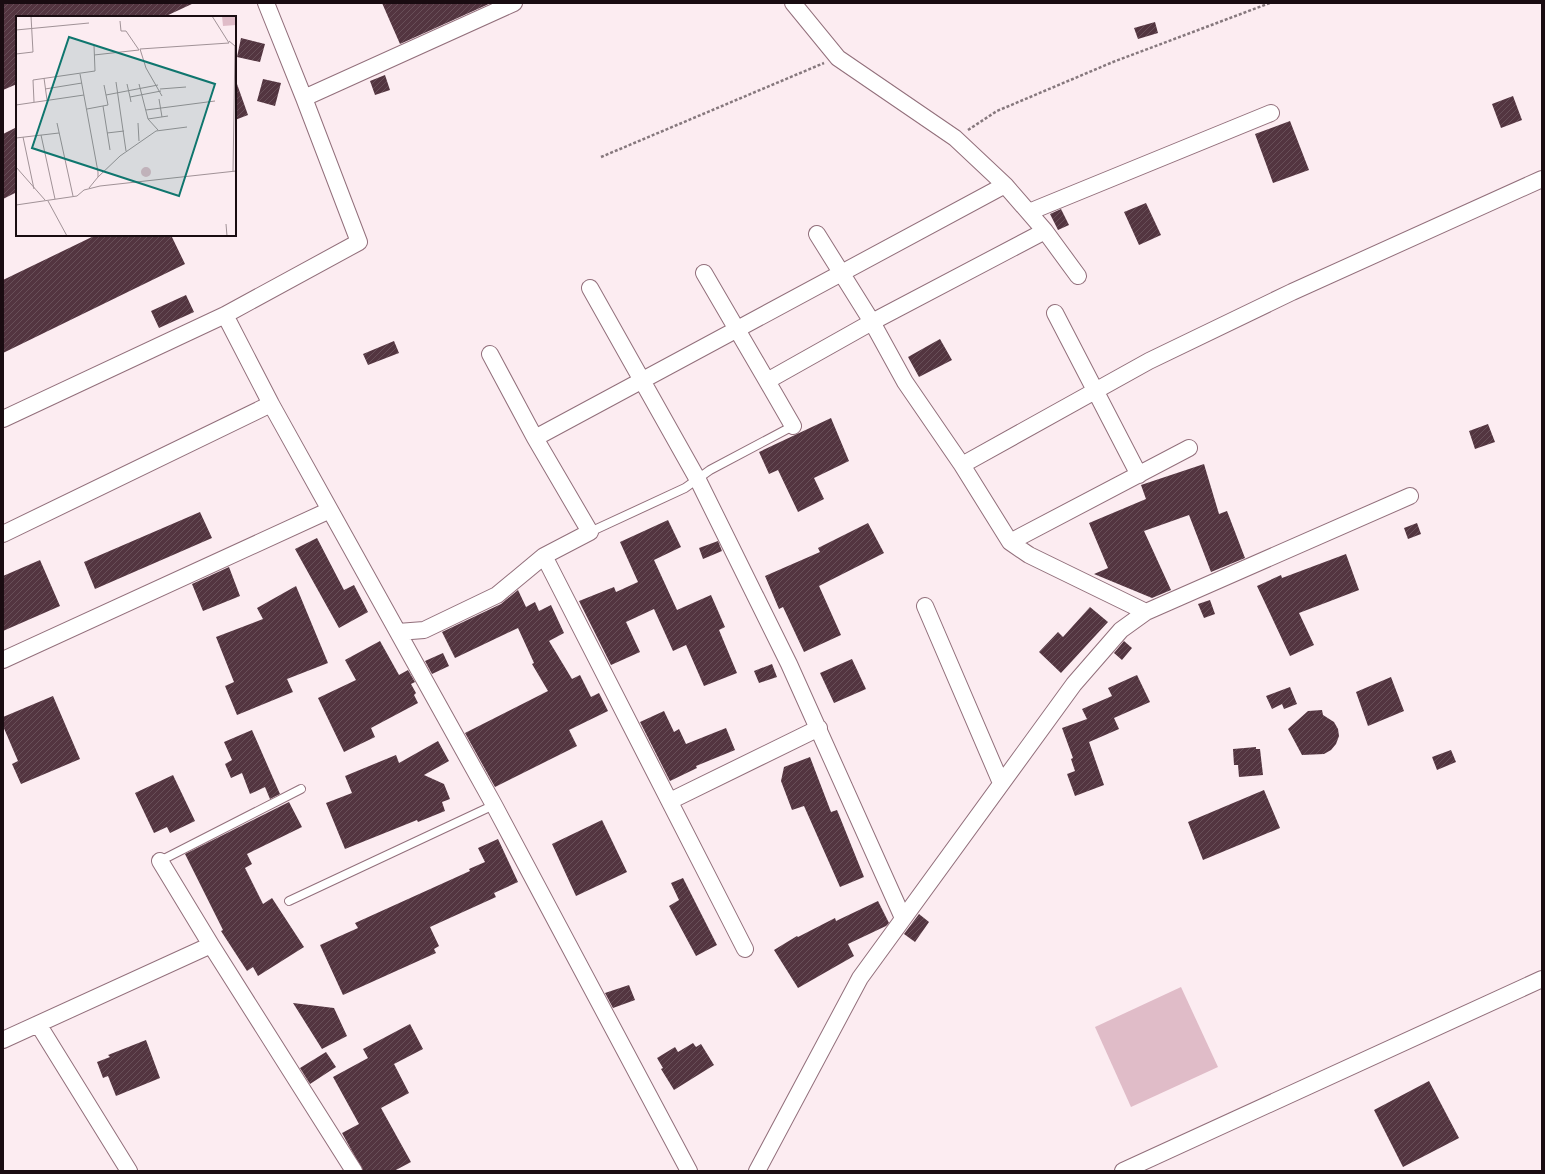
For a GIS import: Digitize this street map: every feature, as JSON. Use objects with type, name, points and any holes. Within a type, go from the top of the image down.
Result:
[{"type":"street","points":[[3,419],[225,315],[359,242],[266,3]]},
{"type":"street","points":[[304,98],[514,3]]},
{"type":"street","points":[[793,3],[838,58],[955,138],[1006,185],[1045,231],[1078,276]]},
{"type":"street","points":[[1029,212],[1271,113]]},
{"type":"street","points":[[962,464],[1149,361],[1292,292],[1542,179]]},
{"type":"street","points":[[535,438],[1006,185]]},
{"type":"street","points":[[767,381],[872,322],[1045,231]]},
{"type":"street","points":[[817,234],[872,322],[905,382],[962,464],[1010,542],[1029,555],[1146,612]]},
{"type":"street","points":[[704,273],[793,426]]},
{"type":"street","points":[[590,288],[698,480],[819,728],[903,918]]},
{"type":"street","points":[[1055,313],[1139,475]]},
{"type":"street","points":[[225,315],[330,510],[494,805],[689,1171]]},
{"type":"street","points":[[398,632],[424,630],[497,595],[544,556],[590,532],[535,438],[490,354]]},
{"type":"street","points":[[3,534],[272,404]]},
{"type":"street","points":[[1010,542],[1189,448]]},
{"type":"street","points":[[757,1171],[860,978],[1074,684],[1121,630],[1146,612],[1410,496]]},
{"type":"street","points":[[3,660],[330,510]]},
{"type":"street","points":[[544,556],[745,949]]},
{"type":"street","points":[[925,606],[1002,783]]},
{"type":"street","points":[[670,801],[819,728]]},
{"type":"street","points":[[160,861],[354,1171]]},
{"type":"street","points":[[3,1040],[211,944]]},
{"type":"street","points":[[1123,1171],[1542,979]]},
{"type":"street","points":[[38,1024],[129,1171]]},
{"type":"lane","points":[[590,532],[684,488],[698,480],[710,470],[793,426]]},
{"type":"lane","points":[[160,861],[301,789]]},
{"type":"lane","points":[[289,901],[494,805]]},
{"type":"path","points":[[955,138],[997,111],[1113,62],[1270,3]]},
{"type":"path","points":[[601,157],[838,58]]},
{"type":"shaded area","points":[[1181,987],[1218,1067],[1131,1107],[1095,1027]]},
{"type":"building","points":[[3,3],[194,3],[166,16],[16,16],[16,84],[3,90]]},
{"type":"building","points":[[382,3],[491,3],[400,44]]},
{"type":"building","points":[[1155,22],[1158,33],[1138,39],[1134,28]]},
{"type":"building","points":[[241,38],[265,44],[260,62],[237,57]]},
{"type":"building","points":[[385,75],[390,90],[375,95],[370,81]]},
{"type":"building","points":[[263,79],[281,83],[275,106],[257,101]]},
{"type":"building","points":[[236,84],[237,84],[248,115],[236,120]]},
{"type":"building","points":[[1513,96],[1522,120],[1501,128],[1492,104]]},
{"type":"building","points":[[1290,121],[1309,170],[1273,183],[1255,134]]},
{"type":"building","points":[[16,128],[16,192],[3,199],[3,134]]},
{"type":"building","points":[[1146,203],[1161,235],[1139,245],[1124,212]]},
{"type":"building","points":[[1061,209],[1069,225],[1058,230],[1050,214]]},
{"type":"building","points":[[94,236],[171,236],[185,264],[3,353],[3,280]]},
{"type":"building","points":[[186,295],[194,312],[159,328],[151,311]]},
{"type":"building","points":[[940,339],[952,360],[919,377],[908,357]]},
{"type":"building","points":[[394,341],[399,353],[368,365],[363,354]]},
{"type":"building","points":[[831,418],[849,461],[814,478],[824,499],[798,512],[778,470],[769,474],[759,452]]},
{"type":"building","points":[[1488,424],[1495,442],[1475,449],[1469,431]]},
{"type":"building","points":[[1204,464],[1219,514],[1227,511],[1245,558],[1211,572],[1189,515],[1144,531],[1171,590],[1152,598],[1094,574],[1108,568],[1089,523],[1146,499],[1141,485]]},
{"type":"building","points":[[200,512],[212,538],[95,589],[84,562]]},
{"type":"building","points":[[668,520],[681,547],[654,560],[677,610],[711,595],[725,627],[719,630],[737,673],[704,686],[686,645],[673,651],[654,609],[626,622],[640,652],[611,665],[579,601],[614,587],[616,592],[638,582],[620,542]]},
{"type":"building","points":[[868,523],[884,553],[819,586],[841,635],[804,652],[783,607],[779,609],[765,576],[820,552],[818,548]]},
{"type":"building","points":[[1417,523],[1421,534],[1408,539],[1404,528]]},
{"type":"building","points":[[317,538],[344,590],[354,585],[368,612],[339,628],[295,549]]},
{"type":"building","points":[[718,541],[722,551],[703,559],[699,548]]},
{"type":"building","points":[[1346,554],[1359,590],[1299,613],[1314,645],[1290,656],[1257,586],[1281,575],[1282,578]]},
{"type":"building","points":[[40,560],[60,606],[3,631],[3,576]]},
{"type":"building","points":[[229,567],[240,596],[203,611],[192,584]]},
{"type":"building","points":[[296,586],[328,663],[287,679],[293,692],[237,715],[225,686],[234,682],[216,637],[263,619],[257,608]]},
{"type":"building","points":[[518,590],[526,607],[535,602],[539,611],[551,605],[564,633],[549,641],[572,679],[580,675],[591,697],[599,693],[608,711],[569,730],[577,746],[495,787],[465,733],[548,691],[532,664],[534,663],[518,628],[455,658],[442,632],[501,604]]},
{"type":"building","points":[[1210,600],[1215,614],[1204,618],[1198,604]]},
{"type":"building","points":[[1090,607],[1108,622],[1061,673],[1039,652],[1058,632],[1063,637]]},
{"type":"building","points":[[380,641],[399,675],[408,670],[415,682],[411,684],[416,693],[414,695],[418,703],[371,728],[375,737],[344,752],[318,698],[356,680],[345,660]]},
{"type":"building","points":[[1124,641],[1132,648],[1122,660],[1114,653]]},
{"type":"building","points":[[443,653],[449,666],[432,674],[425,661]]},
{"type":"building","points":[[852,659],[866,689],[834,703],[820,673]]},
{"type":"building","points":[[772,664],[777,677],[759,683],[754,671]]},
{"type":"building","points":[[1137,675],[1150,702],[1114,718],[1119,729],[1089,742],[1104,785],[1075,796],[1067,774],[1075,771],[1071,759],[1073,758],[1062,728],[1087,719],[1082,709],[1112,696],[1108,688]]},
{"type":"building","points":[[1391,677],[1404,711],[1368,726],[1356,692]]},
{"type":"building","points":[[1290,687],[1297,704],[1284,709],[1282,704],[1272,709],[1266,696]]},
{"type":"building","points":[[53,696],[80,759],[21,784],[12,764],[18,761],[3,726],[3,717]]},
{"type":"building","points":[[1322,710],[1323,715],[1334,722],[1338,729],[1339,736],[1336,744],[1331,750],[1324,754],[1302,755],[1288,729],[1308,711]]},
{"type":"building","points":[[664,711],[674,732],[679,729],[686,744],[726,728],[735,750],[696,766],[697,768],[670,781],[640,722]]},
{"type":"building","points":[[252,730],[280,794],[270,799],[265,787],[250,794],[242,773],[231,778],[225,764],[232,760],[224,742]]},
{"type":"building","points":[[438,741],[449,761],[424,775],[444,784],[450,799],[442,802],[445,811],[418,822],[417,820],[345,849],[326,803],[352,793],[345,776],[396,755],[399,763]]},
{"type":"building","points":[[1256,747],[1256,749],[1260,749],[1263,775],[1239,777],[1238,765],[1234,765],[1233,749]]},
{"type":"building","points":[[1451,750],[1456,762],[1437,770],[1432,757]]},
{"type":"building","points":[[810,757],[831,812],[837,810],[864,877],[840,887],[804,806],[792,810],[781,781],[784,767]]},
{"type":"building","points":[[173,775],[195,821],[170,833],[167,827],[154,833],[135,793]]},
{"type":"building","points":[[1264,790],[1280,828],[1203,860],[1188,822]]},
{"type":"building","points":[[289,802],[302,827],[247,854],[252,864],[245,868],[263,904],[272,898],[304,947],[258,976],[253,967],[247,971],[221,931],[223,930],[185,854]]},
{"type":"building","points":[[602,820],[627,872],[576,896],[552,844]]},
{"type":"building","points":[[498,839],[518,882],[494,893],[496,897],[430,927],[439,946],[434,949],[436,953],[343,995],[320,945],[358,928],[355,923],[470,871],[469,869],[485,862],[478,848]]},
{"type":"building","points":[[683,878],[717,945],[696,956],[669,906],[679,900],[671,883]]},
{"type":"building","points":[[878,901],[889,923],[886,926],[848,944],[854,956],[798,988],[774,950],[797,936],[798,937],[835,918],[836,921]]},
{"type":"building","points":[[919,914],[929,922],[915,942],[904,934]]},
{"type":"building","points":[[629,985],[635,1000],[613,1008],[605,993]]},
{"type":"building","points":[[293,1003],[334,1008],[347,1036],[322,1049]]},
{"type":"building","points":[[410,1024],[423,1049],[394,1064],[409,1093],[381,1108],[411,1162],[394,1171],[363,1171],[342,1133],[359,1124],[333,1077],[368,1058],[363,1049]]},
{"type":"building","points":[[146,1040],[160,1078],[116,1096],[108,1076],[103,1078],[97,1062],[110,1057],[108,1055]]},
{"type":"building","points":[[693,1043],[696,1047],[701,1044],[714,1065],[674,1090],[661,1069],[663,1068],[657,1058],[675,1047],[678,1052]]},
{"type":"building","points":[[326,1052],[336,1067],[310,1084],[300,1068]]},
{"type":"building","points":[[1429,1081],[1459,1138],[1403,1167],[1374,1110]]}]
